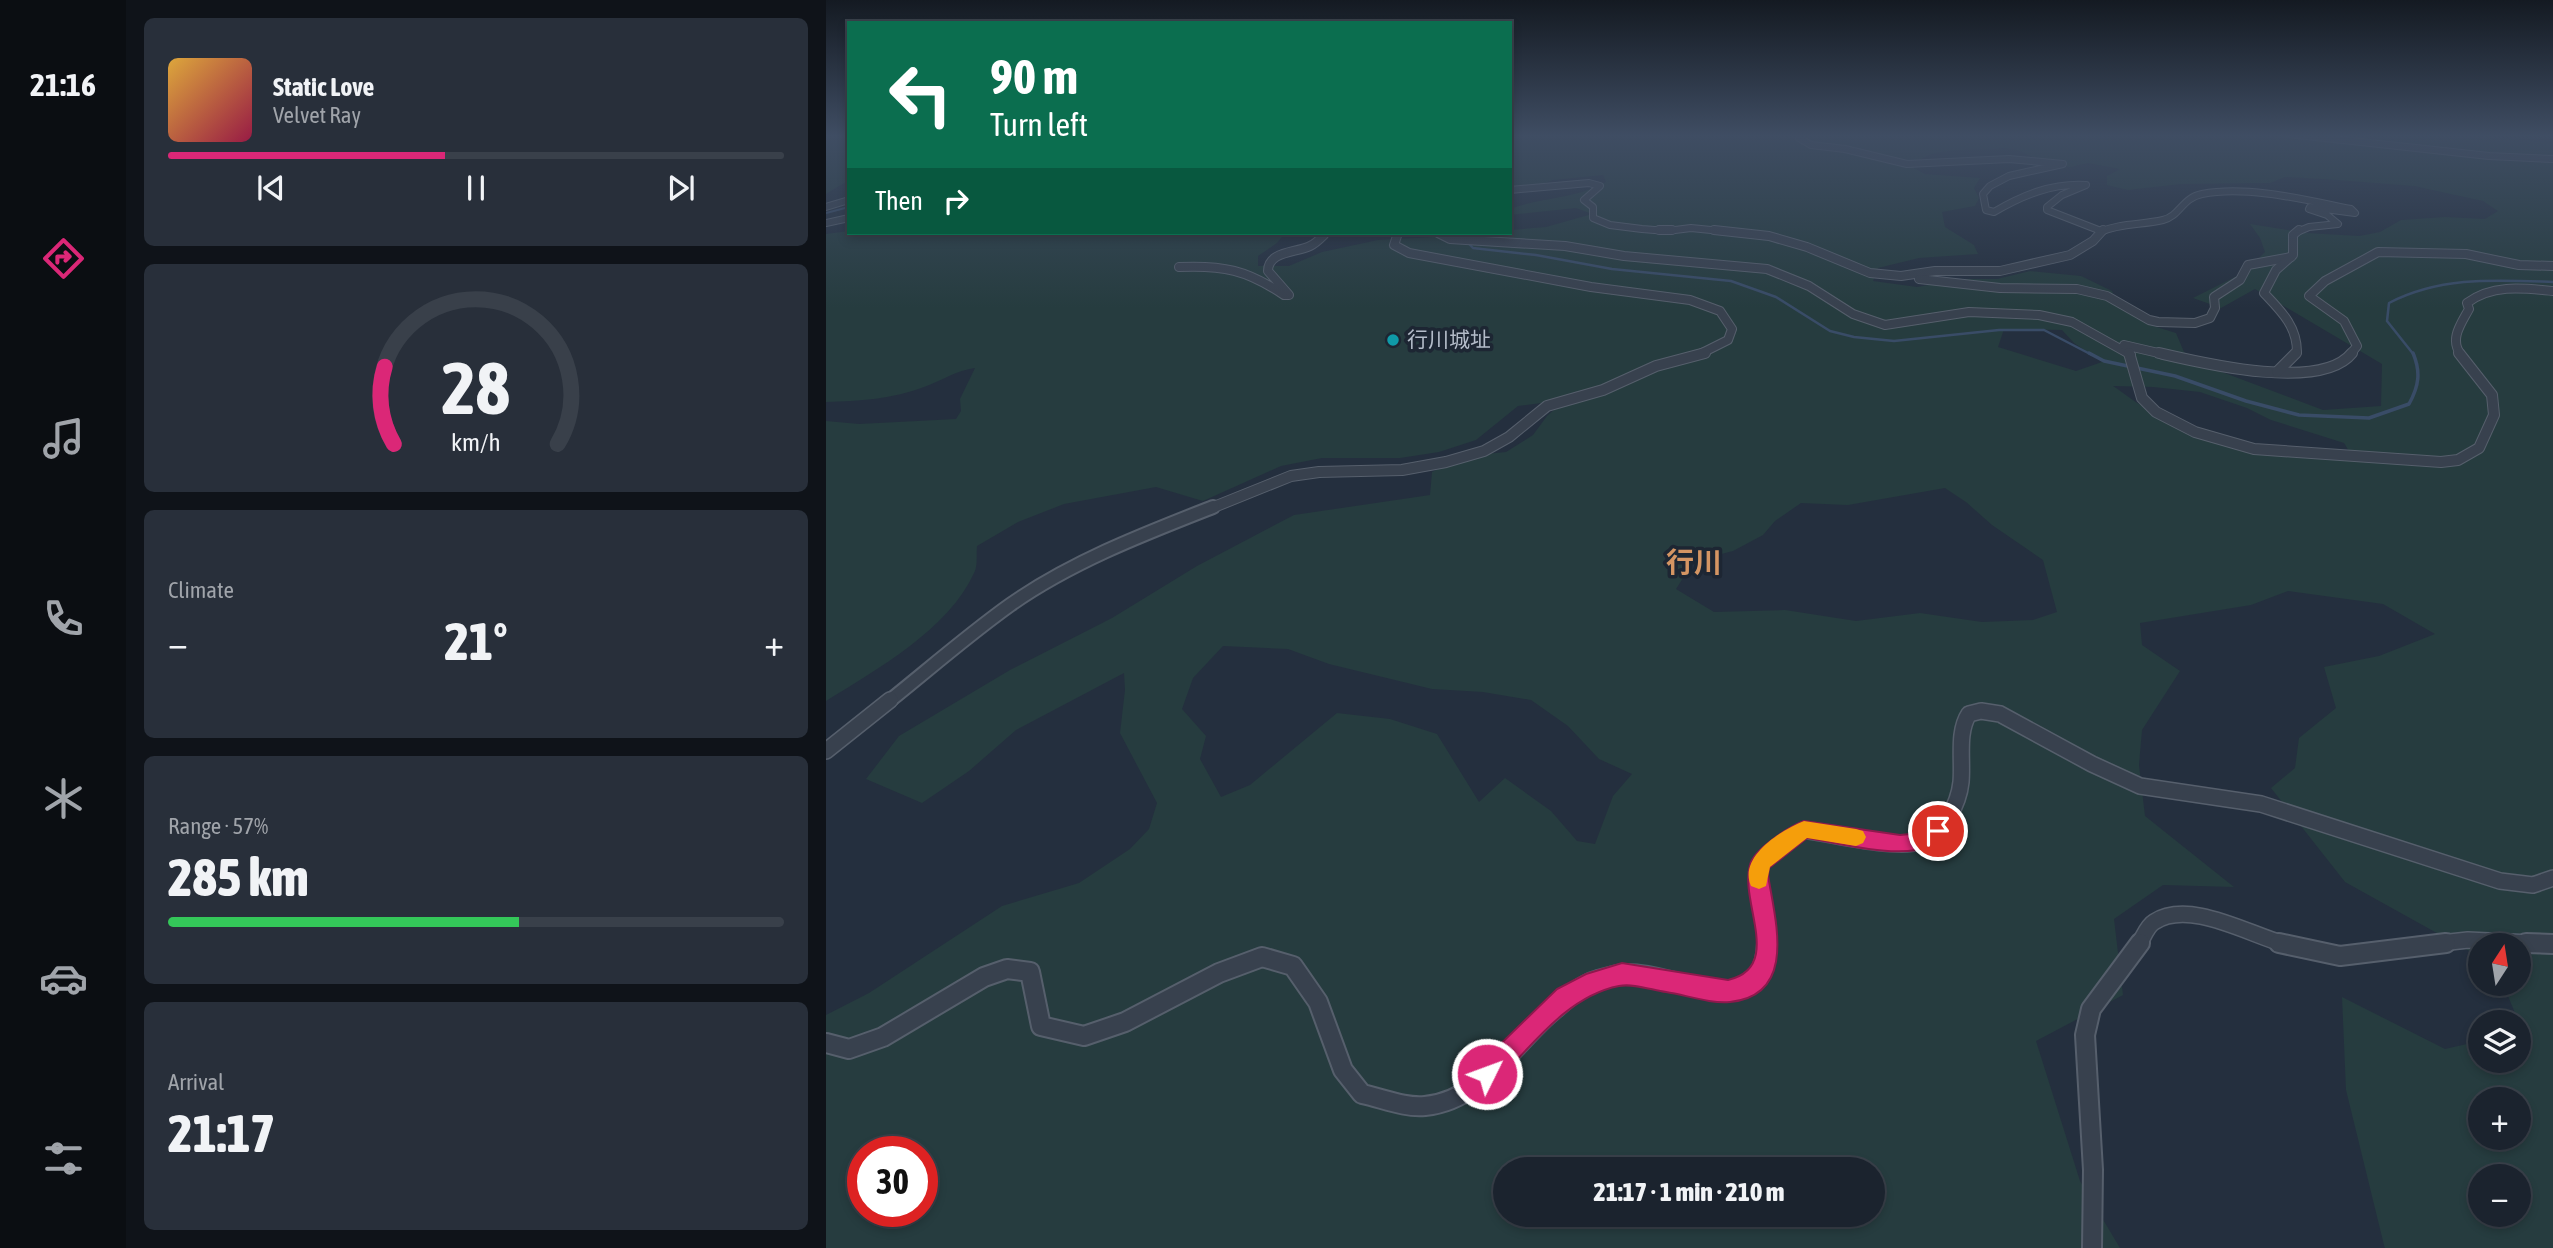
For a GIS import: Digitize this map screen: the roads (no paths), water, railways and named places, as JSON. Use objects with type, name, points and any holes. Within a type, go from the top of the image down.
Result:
[{"type":"street","points":[[1594,192],[1584,200],[1593,206],[1593,218],[1610,225],[1667,231],[1691,228],[1769,236],[1807,247],[1870,273],[2000,288],[2077,289],[2108,296],[2149,320],[2174,324],[2210,318],[2215,308],[2214,297],[2240,281],[2248,265],[2253,262],[2292,257]]},
{"type":"street","points":[[1984,192],[1986,210],[1994,212],[2037,192]]},
{"type":"street","points":[[2069,192],[2047,206],[2047,210],[2101,231]]},
{"type":"street","points":[[1901,276],[1935,271],[2000,271],[2070,255],[2093,241],[2101,231],[2130,223],[2164,220],[2173,216],[2187,199],[2214,192]]},
{"type":"street","points":[[2218,192],[2319,201],[2355,212],[2310,207],[2308,209],[2327,215],[2338,224],[2313,225],[2292,235],[2295,253],[2279,267],[2264,293],[2290,321],[2298,337],[2297,352],[2277,372]]},
{"type":"street","points":[[826,205],[847,200]]},
{"type":"street","points":[[826,223],[847,218]]},
{"type":"street","points":[[1179,267],[1200,265],[1239,270],[1254,274],[1284,295],[1289,295],[1268,271],[1268,264],[1273,258],[1318,243],[1324,235]]},
{"type":"street","points":[[826,751],[1012,604],[1058,577],[1134,539],[1291,475],[1402,470],[1447,462],[1484,451],[1509,437],[1547,406],[1603,390],[1656,366],[1705,353],[1728,341],[1732,329],[1720,312],[1690,300],[1591,287],[1409,253],[1394,245],[1397,235]]},
{"type":"street","points":[[1442,235],[1450,239],[1565,246],[1624,256],[1767,269],[1809,286],[1853,314],[1885,325],[1969,312],[2039,315],[2072,322],[2131,354],[2142,398],[2156,412],[2195,432],[2232,444],[2309,455],[2413,462],[2458,460],[2469,455],[2484,442],[2494,415],[2492,395],[2456,349],[2455,336],[2469,309],[2467,303],[2473,298],[2500,290],[2553,291]]},
{"type":"street","points":[[2113,342],[2225,367],[2277,372],[2319,369],[2345,363],[2354,356],[2357,346],[2344,321],[2309,296],[2327,279],[2358,266],[2378,252],[2466,254],[2519,265],[2553,266]]},
{"type":"street","points":[[826,1043],[849,1049],[883,1037],[984,977],[1007,969],[1030,972],[1041,1026],[1084,1036],[1125,1022],[1219,973],[1262,957],[1293,966],[1318,1002],[1343,1070],[1362,1094],[1425,1106],[1455,1101],[1503,1061],[1565,997],[1586,985],[1622,974],[1728,991],[1750,986],[1763,971],[1768,942],[1758,875],[1760,864],[1804,830],[1900,844],[1924,842],[1938,831],[1954,809],[1961,785],[1963,723],[1969,714],[1981,711],[2000,714],[2092,764],[2140,786],[2261,804],[2500,881],[2533,885],[2553,878]]},
{"type":"street","points":[[2092,1248],[2093,1170],[2085,1035],[2091,1009],[2127,963],[2152,923],[2176,913],[2221,921],[2282,944],[2340,956],[2468,940],[2553,944]]},
{"type":"waterway","points":[[826,213],[847,208]]},
{"type":"waterway","points":[[1461,235],[1473,248],[1536,255],[1612,269],[1731,281],[1776,297],[1830,331],[1854,337],[1894,341],[1999,330],[2044,330],[2092,355]]},
{"type":"waterway","points":[[2413,354],[2387,321],[2389,303],[2409,294],[2449,284],[2490,281],[2553,282]]},
{"type":"waterway","points":[[2089,353],[2104,361],[2175,376],[2246,401],[2299,415],[2369,418],[2409,404],[2418,379],[2413,354]]},
{"type":"place","name":"行川城址","points":[[1393,340]]},
{"type":"district","name":"行川","points":[[1694,562]]}]
